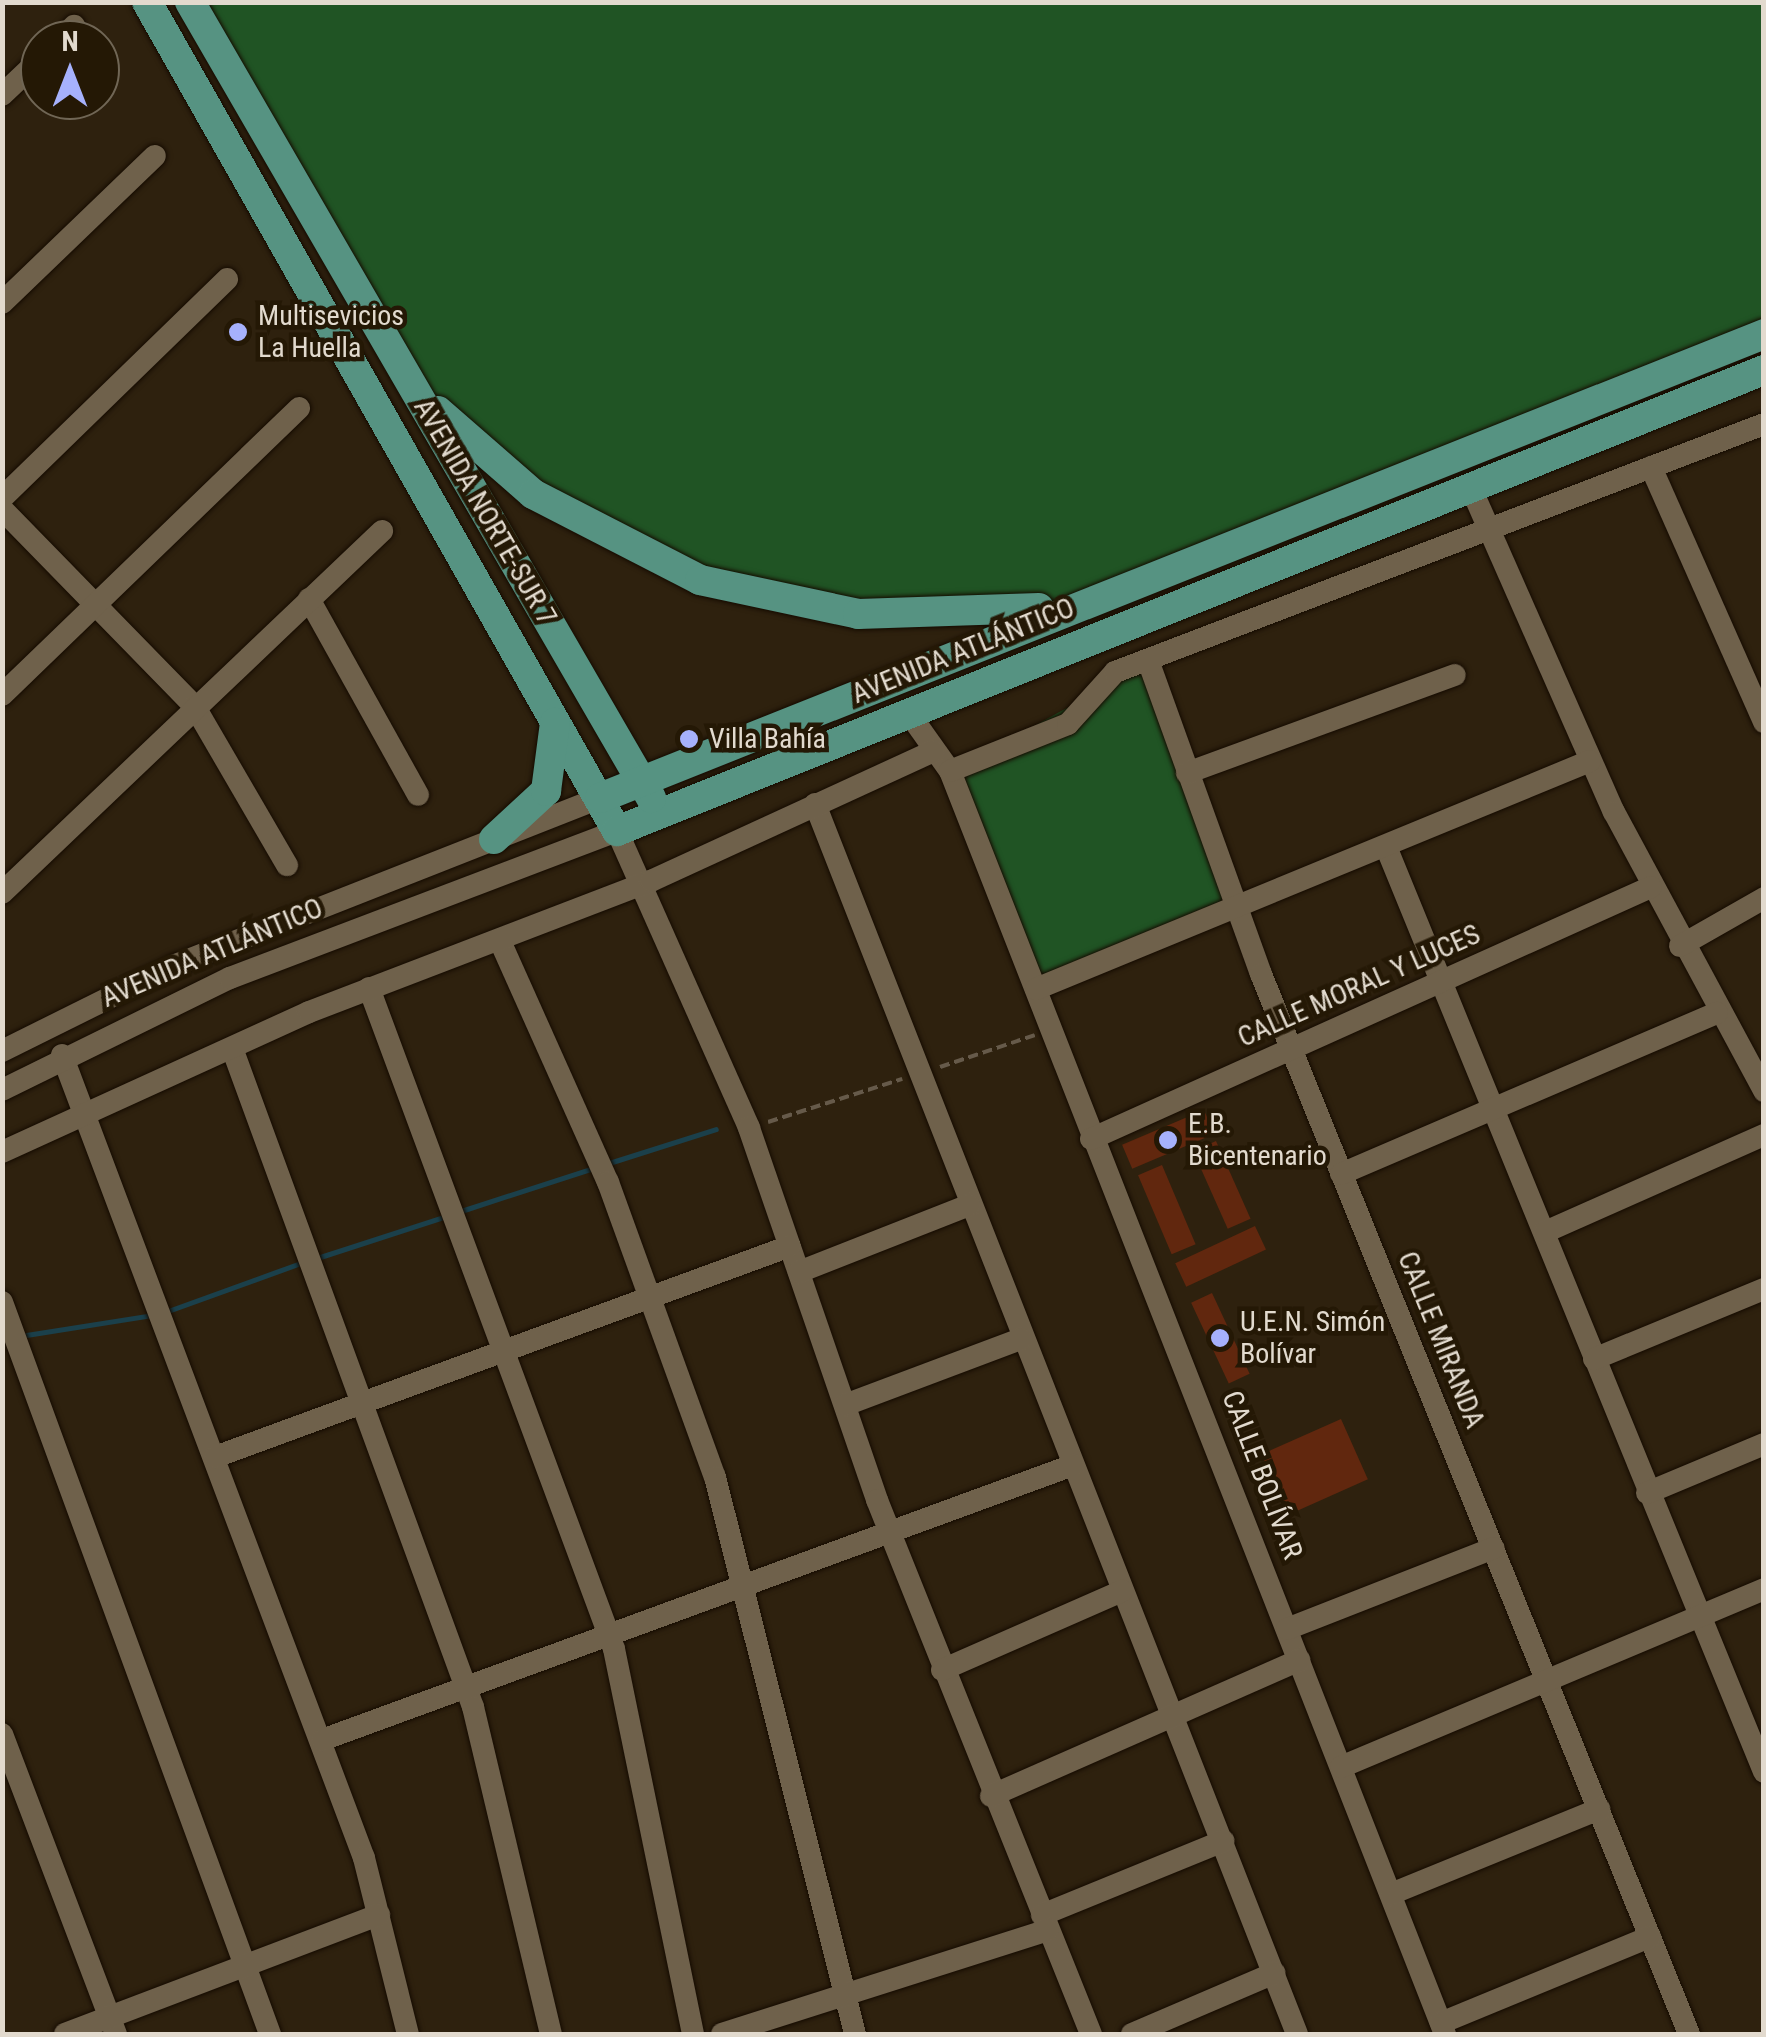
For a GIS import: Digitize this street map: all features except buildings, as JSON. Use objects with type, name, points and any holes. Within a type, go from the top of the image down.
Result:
[{"type":"main road","name":"AVENIDA NORTE-SUR 7","points":[[146,2],[616,830]]},
{"type":"main road","name":"AVENIDA NORTE-SUR 7","points":[[190,2],[643,780],[659,814]]},
{"type":"main road","name":"AVENIDA ATLÁNTICO","points":[[600,798],[1764,334]]},
{"type":"main road","name":"AVENIDA ATLÁNTICO","points":[[616,830],[1764,370]]},
{"type":"main road","points":[[408,381],[532,494],[622,547],[737,592],[913,618],[1010,613],[1110,592]]},
{"type":"main road","points":[[494,839],[546,791],[557,757],[554,715]]},
{"type":"street","points":[[2,303],[155,156]]},
{"type":"street","points":[[2,498],[227,279]]},
{"type":"street","points":[[2,695],[299,408]]},
{"type":"street","points":[[950,772],[1068,724],[1105,679],[1764,424]]},
{"type":"street","points":[[1651,466],[1764,722]]},
{"type":"street","points":[[1470,486],[1590,761],[1651,887],[1680,946],[1764,1090]]},
{"type":"street","points":[[2,509],[195,707],[287,865]]},
{"type":"street","points":[[2,893],[382,531]]},
{"type":"street","points":[[309,599],[418,795]]},
{"type":"street","name":"CALLE MIRANDA","points":[[1149,663],[1290,1049],[1689,2034]]},
{"type":"street","points":[[1186,773],[1455,675]]},
{"type":"street","name":"CALLE BOLÍVAR","points":[[908,712],[950,772],[1091,1140],[1443,2029]]},
{"type":"street","points":[[2,1152],[370,988],[644,884],[934,751]]},
{"type":"street","points":[[1036,989],[1387,850],[1590,761]]},
{"type":"street","name":"AVENIDA ATLÁNTICO","points":[[2,1051],[173,966],[600,798]]},
{"type":"street","points":[[815,804],[1021,1340],[1297,2034]]},
{"type":"street","points":[[616,830],[644,884],[790,1246],[890,1534],[991,1796],[1091,2034]]},
{"type":"street","name":"AVENIDA ATLÁNTICO","points":[[2,1090],[62,1055],[230,978],[616,830]]},
{"type":"street","points":[[1387,850],[1698,1616],[1757,1739],[1764,1772]]},
{"type":"street","name":"CALLE MORAL Y LUCES","points":[[1091,1140],[1651,887]]},
{"type":"street","points":[[1680,946],[1764,898]]},
{"type":"street","points":[[500,941],[608,1182],[748,1590],[856,2034]]},
{"type":"street","points":[[370,988],[611,1640],[693,2034]]},
{"type":"street","points":[[1340,1174],[1718,1013]]},
{"type":"street","points":[[232,1048],[367,1402],[468,1691],[551,2034]]},
{"type":"street","points":[[62,1055],[322,1740],[380,1915],[408,2034]]},
{"type":"street","points":[[1545,1232],[1764,1136]]},
{"type":"street","points":[[799,1272],[969,1205]]},
{"type":"street","points":[[214,1457],[790,1246]]},
{"type":"street","points":[[1594,1359],[1764,1289]]},
{"type":"street","points":[[2,1302],[270,2034]]},
{"type":"street","points":[[844,1405],[1021,1340]]},
{"type":"street","points":[[1647,1493],[1764,1444]]},
{"type":"street","points":[[322,1740],[748,1590],[1072,1466]]},
{"type":"street","points":[[1287,1628],[1494,1548]]},
{"type":"street","points":[[1342,1767],[1764,1589]]},
{"type":"street","points":[[942,1670],[1122,1591]]},
{"type":"street","points":[[991,1796],[1299,1660]]},
{"type":"street","points":[[2,1734],[113,2026]]},
{"type":"street","points":[[1391,1894],[1599,1809]]},
{"type":"street","points":[[722,2034],[847,1998],[1045,1922],[1223,1841]]},
{"type":"street","points":[[65,2034],[113,2026],[243,1966],[380,1915]]},
{"type":"street","points":[[1443,2029],[1650,1936]]},
{"type":"street","points":[[1132,2034],[1274,1973]]},
{"type":"green space","points":[[190,3],[1763,3],[1763,334],[1050,607],[858,614],[609,541],[408,381]]},
{"type":"green space","points":[[1149,663],[1237,911],[1036,989],[950,772]]},
{"type":"waterway","points":[[609,1163],[716,1129]]},
{"type":"waterway","points":[[461,1211],[593,1168]]},
{"type":"waterway","points":[[314,1259],[446,1216]]},
{"type":"waterway","points":[[168,1311],[303,1262]]},
{"type":"waterway","points":[[20,1336],[153,1315]]},
{"type":"place","name":"Multisevicios La Huella","points":[[238,332]]},
{"type":"place","name":"Villa Bahía","points":[[689,739]]},
{"type":"place","name":"E.B. Bicentenario","points":[[1168,1140]]},
{"type":"place","name":"U.E.N. Simón Bolívar","points":[[1220,1338]]}]
